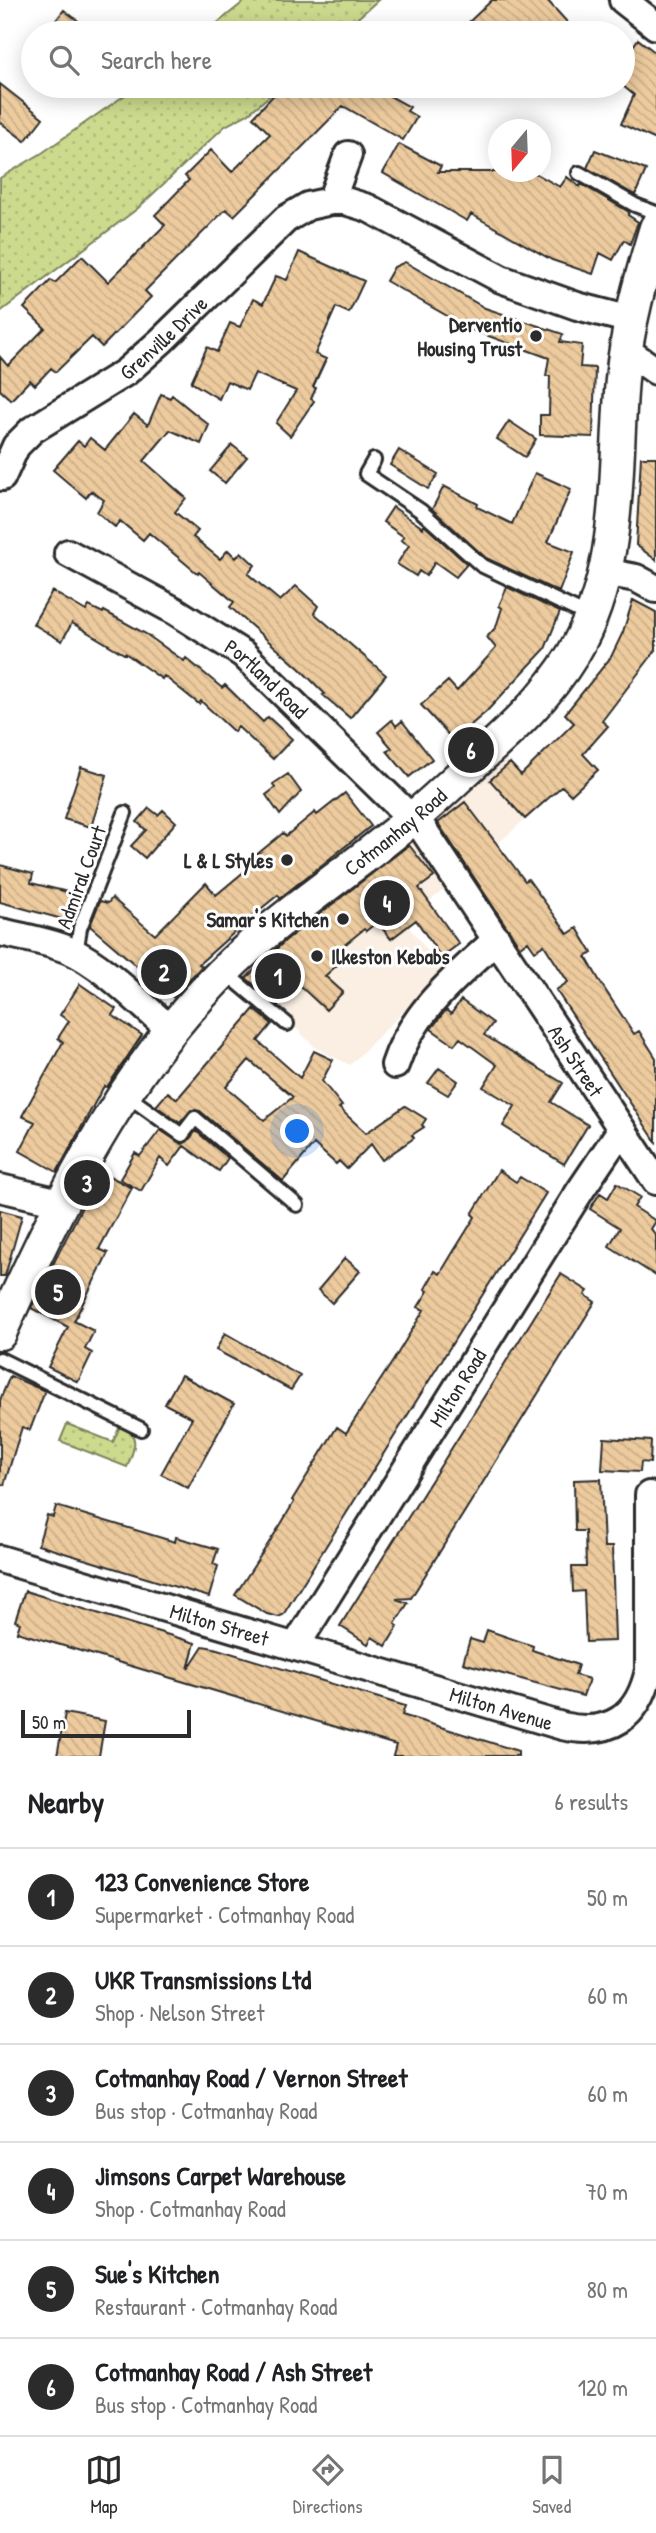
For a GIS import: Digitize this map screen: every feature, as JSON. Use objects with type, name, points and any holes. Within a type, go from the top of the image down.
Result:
[{"type":"street","points":[[623,0],[656,26]]},
{"type":"street","points":[[331,201],[348,155]]},
{"type":"street","name":"Grenville Drive","points":[[0,476],[2,477],[16,446],[32,430],[126,372],[275,228],[308,206],[331,201],[358,204],[379,212],[464,261],[517,286],[577,306],[628,335]]},
{"type":"street","name":"Cotmanhay Road","points":[[0,1333],[60,1202],[125,1094],[172,1031],[223,971],[282,920],[413,818],[533,708],[562,671],[591,617],[605,572],[618,470],[622,379],[628,335],[650,270],[656,228]]},
{"type":"street","points":[[628,335],[656,371]]},
{"type":"street","name":"Portland Road","points":[[68,553],[102,562],[243,654],[413,818]]},
{"type":"street","points":[[605,572],[636,578],[656,589]]},
{"type":"street","name":"Ash Street","points":[[413,818],[497,939],[656,1181]]},
{"type":"street","points":[[0,932],[52,944],[76,954],[98,968],[172,1031]]},
{"type":"street","points":[[395,1065],[406,1037],[429,1006],[497,939]]},
{"type":"street","name":"Milton Road","points":[[295,1647],[580,1191],[621,1130]]},
{"type":"street","points":[[0,1188],[60,1202]]},
{"type":"street","name":"Milton Avenue","points":[[440,1690],[578,1730],[605,1727],[625,1716],[641,1697],[649,1670],[644,1495]]},
{"type":"street","name":"Milton Street","points":[[0,1559],[440,1690]]},
{"type":"lane","points":[[579,173],[635,205],[656,213]]},
{"type":"lane","points":[[374,460],[366,474],[421,511],[481,565],[591,617]]},
{"type":"lane","name":"Admiral Court","points":[[76,954],[80,928],[125,813]]},
{"type":"lane","points":[[223,971],[287,1024]]},
{"type":"lane","points":[[125,1094],[182,1135],[195,1118],[297,1205]]},
{"type":"lane","points":[[0,1359],[141,1429]]},
{"type":"shaded area","points":[[504,757],[545,801],[468,871],[418,910],[408,926],[444,971],[350,1065],[316,1048],[240,973]]},
{"type":"green space","points":[[246,0],[378,0],[354,21],[220,21]]},
{"type":"green space","points":[[121,98],[267,98],[248,114],[225,126],[137,209],[0,312],[0,178],[42,153]]},
{"type":"green space","points":[[67,1424],[113,1442],[120,1426],[127,1430],[134,1438],[134,1444],[127,1467],[60,1441]]},
{"type":"building","points":[[492,0],[547,0],[566,21],[470,21]]},
{"type":"building","points":[[64,10],[78,21],[55,21]]},
{"type":"building","points":[[638,39],[656,53],[656,140],[621,124],[635,98],[635,44]]},
{"type":"building","points":[[0,84],[43,118],[25,141],[0,122]]},
{"type":"building","points":[[271,98],[394,98],[410,107],[407,111],[417,117],[403,140],[343,106],[234,216],[226,209],[145,291],[151,297],[102,347],[92,337],[56,372],[51,368],[35,385],[30,380],[11,400],[0,390],[0,357],[8,366],[45,328],[24,308],[51,280],[55,283],[82,256],[108,282],[165,225],[155,215],[189,180],[185,176],[211,150],[232,172],[270,134],[253,117]]},
{"type":"building","points":[[399,144],[441,166],[438,172],[488,172],[488,182],[551,182],[560,187],[567,177],[580,187],[581,184],[629,212],[628,215],[638,222],[630,244],[624,240],[613,260],[600,253],[593,274],[552,260],[471,214],[467,221],[383,173]]},
{"type":"building","points":[[595,150],[646,170],[635,195],[587,168]]},
{"type":"building","points":[[299,252],[364,281],[349,313],[336,307],[315,354],[326,359],[313,387],[316,388],[311,399],[314,401],[290,436],[276,423],[296,391],[255,373],[247,390],[227,381],[219,399],[191,382],[207,347],[217,352],[230,323],[240,327],[253,299],[263,304],[276,276],[287,280]]},
{"type":"building","points":[[405,262],[485,308],[563,334],[560,342],[582,345],[580,367],[595,368],[593,437],[540,435],[540,415],[549,415],[550,376],[546,376],[549,358],[472,330],[386,281],[394,267]]},
{"type":"building","points":[[161,394],[170,398],[172,395],[209,425],[201,444],[170,430],[144,461],[186,498],[175,512],[198,531],[193,537],[220,559],[228,550],[236,558],[241,552],[255,565],[248,574],[280,601],[296,586],[318,606],[314,613],[386,675],[350,718],[230,607],[234,602],[199,572],[198,574],[149,533],[143,540],[120,521],[115,527],[97,512],[104,500],[91,491],[86,498],[53,470],[78,441],[84,446],[90,438],[105,450],[134,414],[148,425]]},
{"type":"building","points":[[509,421],[536,439],[525,457],[497,439]]},
{"type":"building","points":[[232,445],[247,457],[225,483],[210,471]]},
{"type":"building","points":[[399,450],[438,474],[428,489],[390,465]]},
{"type":"building","points":[[641,457],[656,457],[656,560],[636,545]]},
{"type":"building","points":[[535,473],[571,489],[548,542],[574,552],[559,592],[486,558],[432,509],[444,486],[478,504],[477,507],[512,524]]},
{"type":"building","points":[[393,507],[423,528],[424,525],[467,564],[456,577],[435,562],[426,576],[419,571],[416,576],[397,564],[409,545],[401,540],[404,537],[383,522]]},
{"type":"building","points":[[507,587],[560,612],[545,649],[486,712],[453,740],[421,705],[448,681],[457,691],[496,648],[487,637],[496,627],[502,608],[499,606]]},
{"type":"building","points":[[52,591],[86,611],[89,606],[103,613],[104,611],[146,634],[184,661],[186,658],[222,688],[225,685],[263,722],[268,717],[292,739],[273,759],[238,727],[234,732],[201,701],[199,704],[164,676],[162,679],[125,653],[72,623],[62,641],[33,624]]},
{"type":"building","points":[[633,600],[656,612],[656,650],[602,721],[608,726],[583,754],[598,770],[571,795],[562,786],[525,819],[490,780],[510,763],[521,775],[574,723],[565,714],[611,657],[623,632]]},
{"type":"building","points":[[392,720],[396,726],[402,721],[432,759],[409,777],[387,751],[392,748],[378,732]]},
{"type":"building","points":[[81,767],[107,775],[91,827],[64,819]]},
{"type":"building","points":[[288,774],[301,792],[280,815],[266,795],[275,788],[273,784]]},
{"type":"building","points":[[345,793],[371,826],[280,898],[278,895],[257,912],[199,964],[202,966],[173,997],[90,926],[100,901],[108,903],[112,898],[155,935],[206,883],[216,895],[252,865],[249,861],[283,833],[286,836],[315,812],[317,815]]},
{"type":"building","points":[[465,802],[525,881],[528,879],[568,934],[577,928],[592,953],[586,957],[602,985],[634,1034],[639,1031],[656,1058],[656,1142],[556,990],[568,982],[544,945],[535,951],[528,941],[520,947],[438,823]]},
{"type":"building","points":[[149,808],[158,815],[163,810],[176,822],[145,858],[131,846],[146,830],[137,822]]},
{"type":"building","points":[[409,845],[434,877],[419,888],[459,944],[441,957],[416,920],[391,939],[377,922],[337,951],[344,959],[325,976],[343,992],[326,1010],[299,985],[278,1005],[246,978],[286,940]]},
{"type":"building","points":[[0,865],[33,874],[31,883],[80,895],[75,910],[80,904],[73,922],[0,902]]},
{"type":"building","points":[[80,984],[116,1009],[112,1015],[142,1035],[107,1087],[104,1086],[57,1172],[20,1151],[35,1122],[22,1116],[63,1042],[58,1038],[69,1021],[60,1015]]},
{"type":"building","points":[[461,1000],[493,1023],[484,1035],[563,1083],[551,1102],[588,1125],[564,1164],[503,1126],[515,1106],[483,1087],[497,1065],[460,1038],[454,1045],[431,1029],[446,1010],[451,1014]]},
{"type":"building","points":[[254,1009],[272,1024],[258,1041],[300,1078],[314,1051],[333,1060],[322,1081],[342,1106],[339,1108],[366,1133],[405,1106],[426,1119],[422,1125],[424,1127],[412,1135],[414,1138],[382,1160],[371,1144],[347,1169],[339,1161],[336,1164],[314,1144],[283,1181],[200,1111],[191,1110],[180,1123],[156,1106],[168,1092],[177,1099]],"holes":[[[249,1060],[293,1097],[264,1120],[226,1087]]]},
{"type":"building","points":[[439,1068],[458,1081],[448,1095],[428,1083]]},
{"type":"building","points":[[160,1130],[182,1144],[196,1131],[228,1158],[219,1171],[184,1146],[169,1166],[160,1158],[141,1191],[120,1179],[135,1153],[140,1156]]},
{"type":"building","points":[[499,1170],[516,1182],[520,1177],[546,1193],[283,1615],[278,1617],[267,1614],[235,1595],[281,1524],[294,1502],[292,1500],[337,1427],[346,1433],[393,1361],[424,1310],[418,1307],[428,1291],[425,1289],[435,1271],[440,1274],[475,1217],[472,1214]]},
{"type":"building","points":[[100,1171],[132,1188],[99,1249],[108,1253],[74,1321],[94,1331],[85,1349],[92,1353],[78,1382],[48,1367],[68,1327],[31,1308]]},
{"type":"building","points":[[617,1183],[640,1197],[634,1207],[656,1221],[651,1229],[656,1235],[656,1276],[609,1246],[620,1228],[590,1209],[600,1193],[608,1198]]},
{"type":"building","points":[[0,1210],[22,1216],[5,1276],[0,1276]]},
{"type":"building","points":[[345,1258],[360,1271],[332,1303],[318,1290]]},
{"type":"building","points":[[561,1274],[588,1291],[585,1295],[595,1302],[411,1598],[396,1599],[408,1603],[386,1646],[372,1637],[368,1644],[340,1626]]},
{"type":"building","points":[[225,1333],[300,1376],[291,1390],[216,1350]]},
{"type":"building","points":[[181,1375],[234,1404],[188,1488],[161,1474],[192,1418],[165,1404]]},
{"type":"building","points":[[10,1376],[45,1391],[30,1430],[22,1427],[4,1485],[0,1484],[0,1400]]},
{"type":"building","points":[[604,1438],[651,1441],[650,1463],[641,1462],[640,1472],[602,1470]]},
{"type":"building","points":[[601,1479],[604,1547],[612,1547],[615,1641],[586,1642],[584,1591],[573,1592],[572,1567],[586,1567],[585,1531],[575,1531],[574,1480]]},
{"type":"building","points":[[56,1506],[175,1542],[176,1537],[218,1549],[213,1564],[218,1566],[209,1597],[38,1545],[47,1515],[53,1517]]},
{"type":"building","points":[[25,1591],[195,1643],[188,1669],[203,1646],[214,1648],[405,1706],[402,1715],[518,1751],[518,1756],[393,1756],[396,1745],[17,1632],[20,1623],[15,1621]]},
{"type":"building","points":[[487,1630],[533,1646],[532,1650],[578,1665],[575,1675],[589,1679],[583,1696],[463,1663],[470,1639],[483,1643]]},
{"type":"building","points":[[65,1713],[105,1721],[99,1756],[57,1756]]},
{"type":"place","name":"Derventio Housing Trust","points":[[536,336]]},
{"type":"place","name":"Cotmanhay Road / Ash Street","points":[[471,750]]},
{"type":"place","name":"L & L Styles","points":[[287,860]]},
{"type":"place","name":"Jimsons Carpet Warehouse","points":[[387,903]]},
{"type":"place","name":"Samar's Kitchen","points":[[343,919]]},
{"type":"place","name":"Ilkeston Kebabs","points":[[317,956]]},
{"type":"place","name":"UKR Transmissions Ltd","points":[[164,972]]},
{"type":"place","name":"123 Convenience Store","points":[[278,976]]},
{"type":"place","name":"Cotmanhay Road / Vernon Street","points":[[87,1183]]},
{"type":"place","name":"Sue's Kitchen","points":[[58,1292]]}]
